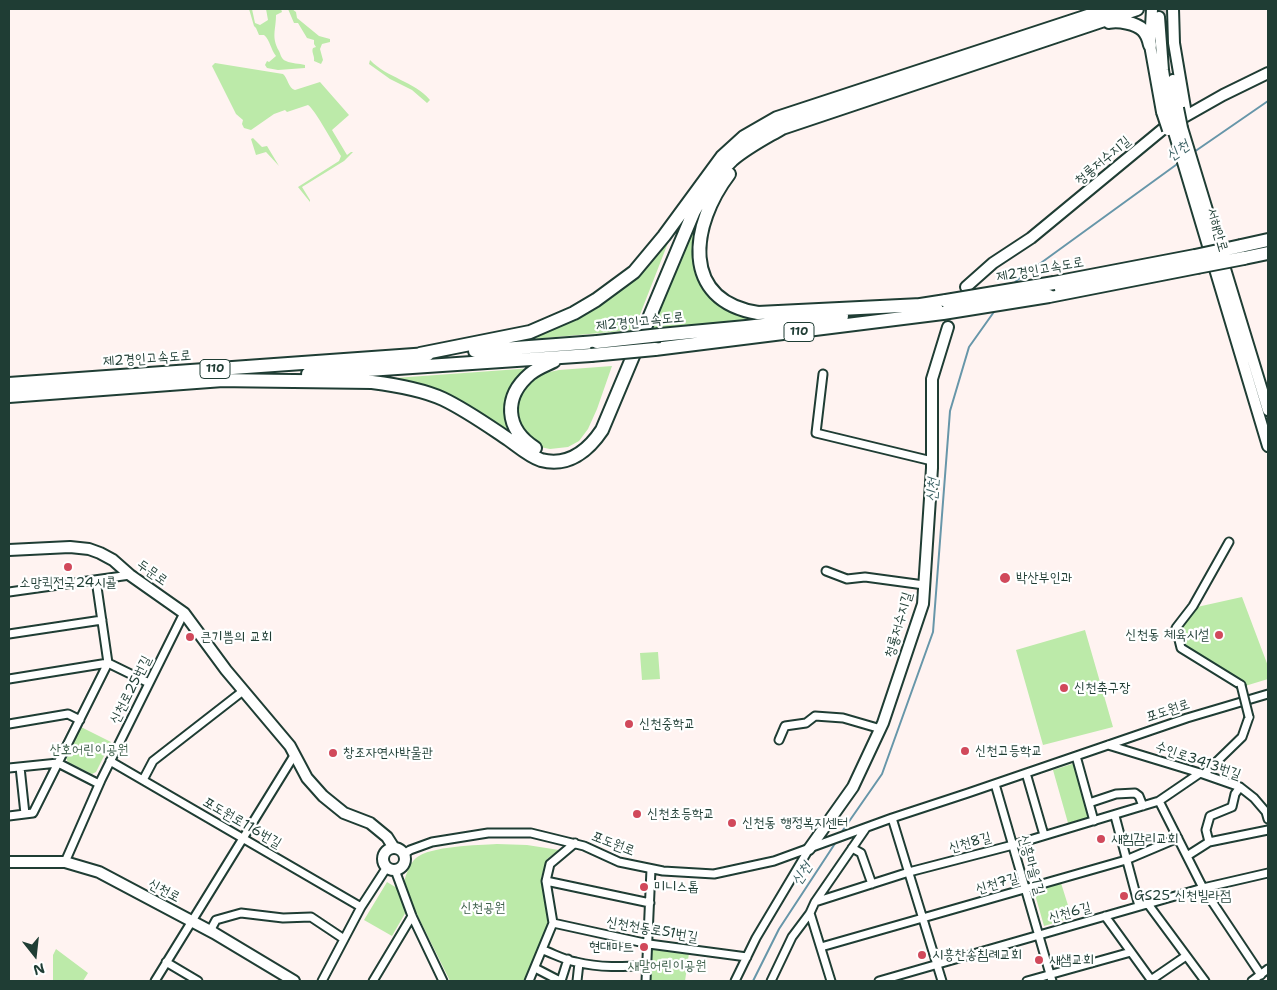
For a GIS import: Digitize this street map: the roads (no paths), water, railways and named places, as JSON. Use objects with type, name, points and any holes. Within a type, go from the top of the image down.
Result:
[{"type":"highway","points":[[420,354],[530,332],[574,313],[612,289],[634,272],[664,236],[711,170],[734,145],[777,118],[1109,9]]},
{"type":"highway","points":[[215,380],[372,382],[396,385],[442,398],[541,460],[557,461],[580,454],[592,444],[602,430],[694,211],[710,186],[732,161],[750,147],[782,128],[1136,9]]},
{"type":"highway","points":[[1079,28],[1114,21],[1136,25],[1144,30],[1150,45]]},
{"type":"highway","points":[[750,147],[722,183],[707,211],[699,235],[698,250],[702,269],[711,288],[720,297],[730,305],[741,310],[758,312],[921,305]]},
{"type":"highway","points":[[574,356],[541,366],[530,373],[515,391],[511,415],[516,430],[523,440],[538,450],[558,454],[568,451],[578,446],[587,438],[595,426],[698,190]]},
{"type":"highway","name":"제2경인고속도로","points":[[9,396],[656,349],[944,308],[1049,296],[1243,252],[1268,240]]},
{"type":"highway","name":"제2경인고속도로","points":[[1243,252],[1268,253]]},
{"type":"highway","name":"제2경인고속도로","points":[[9,384],[597,342],[746,327],[921,305],[944,308],[1054,283],[1196,262]]},
{"type":"street","points":[[1152,9],[1150,45],[1181,136]]},
{"type":"street","points":[[1173,110],[1174,42],[1168,16],[1182,9]]},
{"type":"street","name":"서해안로","points":[[1168,16],[1160,46],[1173,110],[1181,136],[1194,165],[1268,410]]},
{"type":"street","name":"청룡저수지길","points":[[966,286],[993,263],[1031,238],[1162,129],[1215,99],[1268,74]]},
{"type":"street","name":"서해안로","points":[[1181,136],[1186,174],[1268,446]]},
{"type":"street","name":"청룡저수지길","points":[[812,848],[853,787],[881,729],[923,604],[932,461],[932,379],[948,327]]},
{"type":"street","points":[[823,374],[816,434],[932,461]]},
{"type":"street","name":"신천8길","points":[[815,902],[909,872],[1115,816],[1159,801],[1202,774],[1242,737],[1249,717],[1241,685],[1181,648],[1176,628],[1193,606],[1229,542]]},
{"type":"street","name":"두문로","points":[[9,550],[89,549],[113,560],[130,575],[184,613],[243,691],[290,746],[307,778],[323,796],[344,813],[370,823],[387,838],[394,848]]},
{"type":"street","points":[[826,570],[847,579],[865,577],[924,585]]},
{"type":"street","points":[[9,592],[130,575]]},
{"type":"street","points":[[9,816],[33,813],[108,663],[96,580]]},
{"type":"street","name":"신천로25번길","points":[[65,862],[99,784],[184,613]]},
{"type":"street","points":[[9,634],[102,620]]},
{"type":"street","points":[[9,679],[108,663],[149,683]]},
{"type":"street","points":[[143,780],[153,761],[243,691]]},
{"type":"street","name":"포도원로","points":[[404,854],[432,842],[488,833],[532,833],[584,846],[619,862],[663,871],[714,874],[774,861],[892,818],[1188,718],[1268,694]]},
{"type":"street","points":[[9,724],[68,714],[80,720]]},
{"type":"street","points":[[779,740],[784,726],[806,723],[815,716],[843,718],[881,729]]},
{"type":"street","name":"수인로3413번길","points":[[1108,745],[1240,787],[1254,798],[1266,812],[1268,819]]},
{"type":"street","points":[[154,981],[295,754]]},
{"type":"street","points":[[1076,756],[1094,822]]},
{"type":"street","name":"포도원로116번길","points":[[110,761],[361,907]]},
{"type":"street","points":[[9,768],[58,763],[99,784]]},
{"type":"street","points":[[20,767],[25,814]]},
{"type":"street","points":[[1026,773],[1044,836]]},
{"type":"street","name":"신흥마을1길","points":[[995,784],[1051,978]]},
{"type":"street","points":[[1209,842],[1206,830],[1210,816],[1232,807],[1235,794],[1240,787]]},
{"type":"street","points":[[1089,803],[1116,794],[1135,793],[1139,796],[1143,806]]},
{"type":"street","points":[[1159,801],[1203,888],[1257,979],[1268,969]]},
{"type":"street","points":[[1115,816],[1140,906]]},
{"type":"street","points":[[892,818],[942,981]]},
{"type":"street","points":[[772,981],[792,937],[810,913],[815,902],[864,828]]},
{"type":"street","points":[[1187,856],[1209,842],[1268,830]]},
{"type":"street","name":"신천7길","points":[[821,947],[1126,860],[1178,838]]},
{"type":"street","points":[[529,981],[553,923],[546,881],[550,864],[575,843]]},
{"type":"street","points":[[322,981],[361,907],[391,868],[403,866],[404,854],[394,848],[388,850],[384,855],[384,861],[391,868],[444,981]]},
{"type":"street","points":[[735,981],[756,938],[812,848]]},
{"type":"street","points":[[852,848],[861,853],[872,884]]},
{"type":"street","name":"신천로","points":[[9,862],[65,862],[99,872],[191,920],[294,981]]},
{"type":"street","points":[[646,981],[651,869]]},
{"type":"street","name":"신천6길","points":[[879,981],[1203,888],[1268,873]]},
{"type":"street","points":[[546,881],[650,903]]},
{"type":"street","points":[[1148,904],[1205,981]]},
{"type":"street","points":[[210,931],[216,920],[241,913],[283,918],[311,916],[344,939]]},
{"type":"street","points":[[810,913],[832,981]]},
{"type":"street","points":[[383,981],[374,979],[412,916]]},
{"type":"street","points":[[1105,916],[1152,981],[1186,956]]},
{"type":"street","name":"신천천동로51번길","points":[[553,923],[649,944],[747,957]]},
{"type":"street","points":[[543,950],[579,963],[616,967],[647,965]]},
{"type":"street","points":[[1027,981],[1051,978],[1131,952]]},
{"type":"street","points":[[535,968],[560,981],[568,959]]},
{"type":"street","points":[[166,962],[198,981]]},
{"type":"street","points":[[577,981],[579,963]]},
{"type":"waterway","name":"신천","points":[[1194,152],[1268,101]]},
{"type":"waterway","name":"신천","points":[[1013,285],[1180,162]]},
{"type":"waterway","name":"신천","points":[[841,833],[882,774],[933,632],[950,411],[969,347],[996,309]]},
{"type":"waterway","name":"신천","points":[[753,981],[779,929],[836,842]]},
{"type":"tunnel","points":[[1167,9],[1167,17]]},
{"type":"place","name":"소망퀵전국24시콜","points":[[68,567]]},
{"type":"place","name":"박산부인과","points":[[1005,578]]},
{"type":"place","name":"신천동 체육시설","points":[[1219,635]]},
{"type":"place","name":"큰기쁨의 교회","points":[[190,637]]},
{"type":"place","name":"신천축구장","points":[[1064,688]]},
{"type":"place","name":"신천중학교","points":[[629,724]]},
{"type":"place","name":"신천고등학교","points":[[965,751]]},
{"type":"place","name":"창조자연사박물관","points":[[333,753]]},
{"type":"place","name":"신천초등학교","points":[[637,814]]},
{"type":"place","name":"신천동 행정복지센터","points":[[732,823]]},
{"type":"place","name":"새힘감리교회","points":[[1101,839]]},
{"type":"place","name":"미니스톱","points":[[644,887]]},
{"type":"place","name":"GS25 신천빌라점","points":[[1124,896]]},
{"type":"place","name":"현대마트","points":[[644,947]]},
{"type":"place","name":"시흥찬송침례교회","points":[[922,955]]},
{"type":"place","name":"새샘교회","points":[[1039,960]]},
{"type":"park label","name":"산호어린이공원","points":[[89,750]]},
{"type":"park label","name":"신천공원","points":[[483,908]]},
{"type":"park label","name":"새말어린이공원","points":[[667,966]]}]
